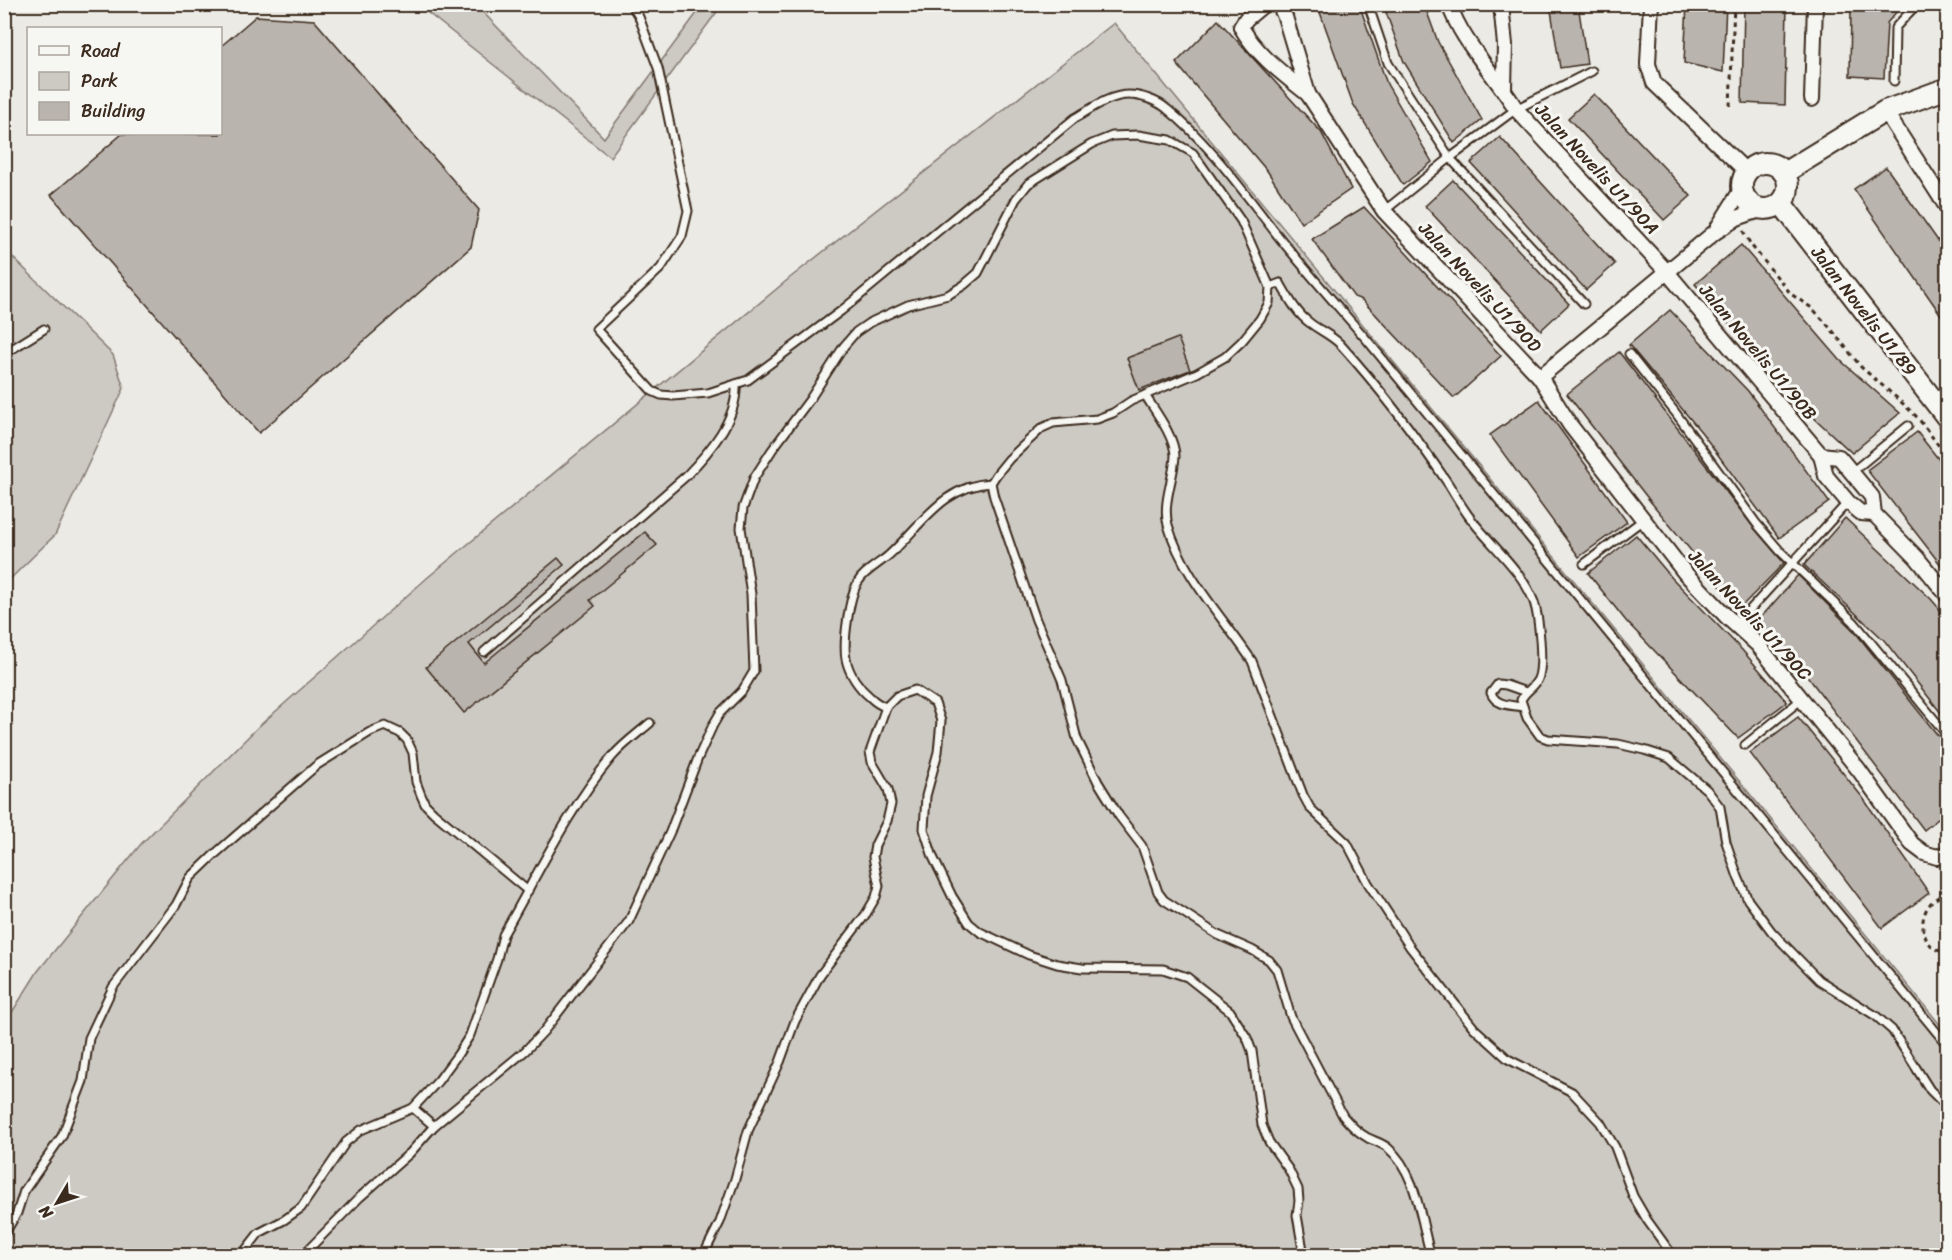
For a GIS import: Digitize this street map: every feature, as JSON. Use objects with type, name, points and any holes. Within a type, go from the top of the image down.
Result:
[{"type":"street","name":"Jalan Novelis U1/90D","points":[[1264,4],[1246,19],[1241,27],[1247,38],[1274,67],[1308,94]]},
{"type":"street","name":"Jalan Novelis U1/90D","points":[[1279,4],[1285,16],[1308,94],[1384,211],[1539,377],[1714,233],[1737,218],[1772,206]]},
{"type":"street","name":"Jalan Novelis U1/90A","points":[[1449,4],[1454,20],[1504,88],[1516,109],[1667,272]]},
{"type":"street","points":[[1501,4],[1505,45],[1504,88]]},
{"type":"street","points":[[1651,4],[1648,64],[1654,83],[1745,179]]},
{"type":"street","points":[[1812,99],[1815,4]]},
{"type":"street","points":[[1784,173],[1885,111],[1947,88]]},
{"type":"street","points":[[1885,111],[1947,209]]},
{"type":"street","points":[[1766,163],[1776,166],[1784,173],[1788,183],[1787,194],[1772,206],[1753,205],[1745,197],[1745,179],[1755,166],[1766,163]]},
{"type":"street","name":"Jalan Novelis U1/90D","points":[[1714,233],[1745,179]]},
{"type":"street","name":"Jalan Novelis U1/89","points":[[1772,206],[1947,419]]},
{"type":"street","name":"Jalan Novelis U1/90B","points":[[1667,272],[1821,455],[1826,476],[1848,502],[1861,513],[1874,514]]},
{"type":"street","name":"Jalan Novelis U1/90C","points":[[1539,377],[1570,425],[1685,573],[1758,645],[1865,778],[1912,844],[1924,853],[1937,857],[1947,852]]},
{"type":"street","name":"Jalan Novelis U1/90B","points":[[1821,455],[1839,458],[1852,472],[1872,497],[1874,514],[1917,558],[1947,596]]},
{"type":"lane","points":[[631,4],[639,17],[658,68],[688,211],[682,236],[661,268],[596,329],[652,391],[661,396],[708,393],[748,380],[841,311],[1075,118],[1104,101],[1130,94],[1149,99],[1165,107],[1194,133],[1238,185],[1299,262],[1382,358],[1947,1046]]},
{"type":"lane","points":[[1368,4],[1388,63],[1450,158],[1584,304]]},
{"type":"lane","points":[[1894,81],[1895,28],[1917,4]]},
{"type":"lane","points":[[1384,211],[1516,109],[1592,71]]},
{"type":"lane","points":[[302,1256],[360,1197],[410,1153],[434,1126],[531,1045],[588,976],[629,921],[670,832],[713,725],[725,707],[742,691],[754,671],[751,594],[741,528],[743,508],[754,478],[844,346],[856,332],[869,323],[908,305],[948,295],[978,273],[1016,199],[1028,184],[1092,144],[1112,136],[1138,135],[1170,140],[1193,153],[1240,221],[1270,287],[1269,303],[1260,319],[1242,341],[1225,357],[1197,373],[1131,401],[1113,413],[1097,419],[1053,423],[1042,428],[1009,459],[991,483],[970,487],[943,500],[897,548],[858,581],[848,611],[846,658],[852,675],[862,690],[880,706],[886,707]]},
{"type":"lane","points":[[1270,287],[1280,283],[1289,299],[1307,321],[1337,342],[1368,377],[1408,428],[1469,516],[1511,565],[1527,588],[1538,617],[1540,674],[1536,684],[1526,692],[1521,700],[1527,718],[1540,736],[1548,739],[1618,744],[1669,758],[1683,768],[1707,790],[1720,807],[1726,842],[1748,900],[1772,932],[1820,980],[1876,1016],[1892,1030],[1930,1090],[1947,1108]]},
{"type":"lane","points":[[4,354],[44,329]]},
{"type":"lane","points":[[1629,354],[1675,412],[1756,523],[1780,551],[1854,622],[1947,736]]},
{"type":"lane","points":[[484,652],[686,476],[705,456],[734,407],[737,396],[736,384]]},
{"type":"lane","points":[[1145,395],[1164,426],[1175,454],[1166,516],[1169,527],[1182,557],[1203,594],[1252,661],[1310,808],[1347,843],[1368,883],[1410,947],[1474,1028],[1508,1059],[1572,1092],[1600,1122],[1615,1147],[1633,1196],[1672,1256]]},
{"type":"lane","points":[[1852,472],[1908,426]]},
{"type":"lane","points":[[991,483],[1036,620],[1062,680],[1077,739],[1098,782],[1119,816],[1142,846],[1158,892],[1164,900],[1218,935],[1269,960],[1277,970],[1291,1017],[1344,1116],[1354,1129],[1388,1148],[1407,1175],[1419,1201],[1431,1256]]},
{"type":"lane","points":[[1736,625],[1848,502]]},
{"type":"lane","points":[[1584,564],[1643,520]]},
{"type":"lane","points":[[1523,707],[1499,703],[1491,693],[1498,684],[1526,692]]},
{"type":"lane","points":[[703,1256],[720,1222],[748,1131],[780,1062],[795,1021],[820,975],[876,897],[879,886],[873,857],[875,845],[887,821],[891,804],[888,789],[872,762],[870,752],[886,707],[897,696],[915,690],[935,703],[941,721],[938,752],[926,796],[924,829],[938,867],[969,923],[980,932],[1029,955],[1057,964],[1082,968],[1163,969],[1187,977],[1230,1011],[1247,1038],[1252,1051],[1262,1125],[1269,1142],[1298,1189],[1299,1201],[1296,1215],[1304,1256]]},
{"type":"lane","points":[[1745,745],[1802,699]]},
{"type":"lane","points":[[241,1256],[260,1233],[301,1208],[346,1142],[361,1130],[413,1108],[458,1054],[470,1035],[497,959],[503,935],[583,796],[613,757],[650,723]]},
{"type":"lane","points":[[4,1235],[17,1213],[24,1191],[62,1136],[83,1081],[89,1038],[113,987],[176,905],[190,878],[317,765],[370,732],[385,726],[400,732],[413,753],[416,782],[425,804],[528,891]]},
{"type":"lane","points":[[413,1108],[434,1126]]},
{"type":"path","points":[[1730,106],[1734,4]]},
{"type":"path","points":[[1737,218],[1750,245],[1791,294],[1812,308],[1861,367],[1917,418],[1947,458]]},
{"type":"path","points":[[1947,894],[1940,895],[1928,905],[1922,920],[1925,936],[1935,949],[1947,954]]},
{"type":"green space","points":[[418,5],[476,5],[604,138],[703,5],[722,5],[610,157]]},
{"type":"green space","points":[[1114,23],[1947,1033],[1947,1255],[5,1255],[4,1025],[38,971],[141,844],[258,727],[427,578],[791,277]]},
{"type":"green space","points":[[4,249],[113,355],[124,388],[55,535],[5,584]]},
{"type":"building","points":[[1317,4],[1359,4],[1387,84],[1432,162],[1403,185],[1353,104]]},
{"type":"building","points":[[1383,4],[1424,4],[1438,42],[1482,120],[1454,143],[1404,62]]},
{"type":"building","points":[[1550,4],[1578,4],[1587,64],[1560,68]]},
{"type":"building","points":[[1687,4],[1726,4],[1723,72],[1684,63]]},
{"type":"building","points":[[1744,4],[1787,4],[1785,105],[1742,103]]},
{"type":"building","points":[[1853,4],[1903,4],[1887,23],[1884,78],[1850,76],[1851,7]]},
{"type":"building","points":[[256,16],[314,20],[479,210],[471,247],[259,433],[51,195],[121,135],[222,135],[222,45]]},
{"type":"building","points":[[1218,20],[1321,132],[1351,189],[1301,223],[1268,172],[1176,63]]},
{"type":"building","points":[[1594,94],[1691,196],[1664,220],[1568,118]]},
{"type":"building","points":[[1500,137],[1615,264],[1586,290],[1471,163]]},
{"type":"building","points":[[1886,167],[1948,255],[1948,325],[1854,189]]},
{"type":"building","points":[[1453,180],[1569,304],[1541,330],[1425,206]]},
{"type":"building","points":[[1364,207],[1501,356],[1454,398],[1362,300],[1354,297],[1312,239]]},
{"type":"building","points":[[1741,245],[1840,360],[1900,413],[1852,453],[1796,401],[1695,284]]},
{"type":"building","points":[[1670,310],[1748,391],[1829,502],[1779,538],[1702,433],[1629,345]]},
{"type":"building","points":[[1178,338],[1190,370],[1139,390],[1127,358]]},
{"type":"building","points":[[1619,352],[1754,528],[1784,563],[1739,609],[1650,501],[1567,394]]},
{"type":"building","points":[[1539,400],[1627,522],[1579,557],[1490,435]]},
{"type":"building","points":[[1917,432],[1948,471],[1948,574],[1867,470]]},
{"type":"building","points":[[1845,518],[1931,599],[1948,619],[1948,722],[1884,640],[1804,565]]},
{"type":"building","points":[[645,532],[657,545],[590,600],[595,606],[464,713],[426,667],[558,558],[564,565],[469,644],[484,663]]},
{"type":"building","points":[[1636,535],[1672,578],[1742,650],[1787,702],[1738,738],[1626,621],[1588,573]]},
{"type":"building","points":[[1798,575],[1855,632],[1948,748],[1948,811],[1924,830],[1805,673],[1756,623]]},
{"type":"building","points":[[1798,717],[1863,798],[1929,893],[1882,928],[1750,753]]}]
